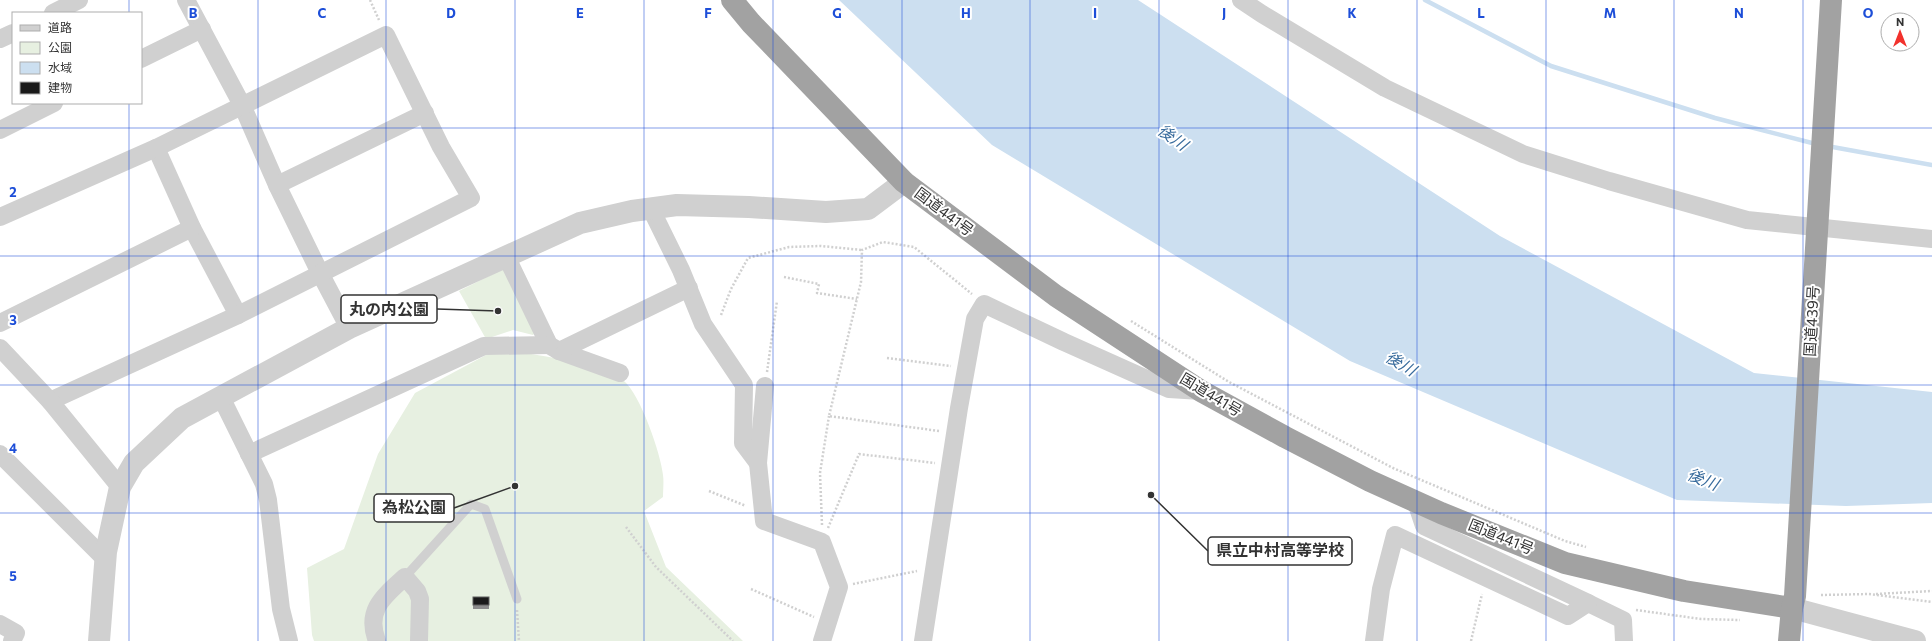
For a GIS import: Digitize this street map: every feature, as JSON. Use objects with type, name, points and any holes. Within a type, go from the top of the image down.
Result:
[{"type":"highway","name":"国道441号","points":[[732,0],[751,23],[904,182],[1056,296],[1201,391],[1285,438],[1370,481],[1416,502],[1565,563],[1684,591],[1794,602]]},
{"type":"highway","name":"国道439号","points":[[1789,641],[1794,602],[1831,0]]},
{"type":"street","points":[[55,12],[79,0]]},
{"type":"street","points":[[186,0],[242,105],[277,184],[320,273],[349,328]]},
{"type":"street","points":[[1241,0],[1385,88],[1523,154],[1609,181],[1747,220],[1817,234],[1932,239]]},
{"type":"street","points":[[142,59],[202,29]]},
{"type":"street","points":[[0,39],[12,33]]},
{"type":"street","points":[[0,216],[156,148],[386,35],[441,147],[471,198],[238,315],[50,401]]},
{"type":"street","points":[[0,130],[52,104]]},
{"type":"street","points":[[277,184],[424,113]]},
{"type":"street","points":[[156,148],[192,228],[238,315]]},
{"type":"street","points":[[99,641],[106,560],[120,487],[134,463],[182,418],[349,328],[507,258],[580,223],[632,210],[678,205],[749,207],[826,212],[868,209],[904,182]]},
{"type":"street","points":[[651,208],[689,288],[704,324],[744,385],[743,443],[758,463]]},
{"type":"street","points":[[0,323],[192,228]]},
{"type":"street","points":[[507,258],[554,348]]},
{"type":"street","points":[[554,348],[689,288]]},
{"type":"street","points":[[923,641],[950,464],[975,319],[984,304],[1169,390],[1201,391]]},
{"type":"street","points":[[249,454],[484,346],[554,348],[620,373]]},
{"type":"street","points":[[0,348],[50,401],[120,487]]},
{"type":"street","points":[[765,386],[758,463],[764,521],[822,542],[839,586],[822,641]]},
{"type":"street","points":[[221,397],[264,484],[268,500],[281,609],[290,641]]},
{"type":"street","points":[[0,454],[106,560]]},
{"type":"street","points":[[1416,502],[1424,526],[1623,620],[1624,641]]},
{"type":"street","points":[[1374,641],[1381,589],[1395,535],[1568,616],[1588,603]]},
{"type":"street","points":[[377,641],[374,633],[374,615],[376,609],[382,598],[405,577],[417,591],[420,599],[419,641]]},
{"type":"street","points":[[1794,602],[1916,641]]},
{"type":"street","points":[[0,624],[16,633],[12,641]]},
{"type":"lane","points":[[405,577],[471,504],[484,509],[517,599]]},
{"type":"path","points":[[370,0],[386,35]]},
{"type":"path","points":[[721,316],[732,289],[748,258],[789,247],[821,246],[862,250],[883,242],[914,246],[984,304]]},
{"type":"path","points":[[822,542],[820,473],[829,416],[861,282],[862,250]]},
{"type":"path","points":[[784,277],[819,284],[817,293],[857,299]]},
{"type":"path","points":[[765,386],[777,301]]},
{"type":"path","points":[[1128,319],[1229,382],[1393,468],[1565,541],[1588,548]]},
{"type":"path","points":[[887,358],[967,368]]},
{"type":"path","points":[[829,416],[955,434]]},
{"type":"path","points":[[822,542],[859,454],[950,464]]},
{"type":"path","points":[[709,491],[763,512]]},
{"type":"path","points":[[626,526],[656,567],[734,641]]},
{"type":"path","points":[[839,586],[934,568]]},
{"type":"path","points":[[1471,641],[1486,578]]},
{"type":"path","points":[[752,589],[827,623]]},
{"type":"path","points":[[1794,602],[1870,594],[1932,591]]},
{"type":"path","points":[[1870,594],[1932,602]]},
{"type":"path","points":[[517,599],[519,641]]},
{"type":"path","points":[[1623,620],[1629,608],[1701,619],[1746,620]]},
{"type":"green space","points":[[505,268],[537,331],[533,335],[513,330],[486,339],[459,291]]},
{"type":"green space","points":[[513,351],[539,355],[602,370],[615,375],[624,381],[630,388],[637,398],[649,425],[661,465],[663,497],[644,511],[666,567],[743,641],[314,641],[312,635],[307,568],[344,549],[378,454],[415,393],[488,354]]},
{"type":"water","name":"後川","points":[[839,0],[1138,0],[1500,236],[1754,373],[1932,392],[1932,503],[1846,506],[1677,500],[1350,361],[992,145]]},
{"type":"building","points":[[473,597],[489,597],[489,605],[473,605]]},
{"type":"waterway","points":[[1425,0],[1551,66],[1715,118],[1816,144]]},
{"type":"waterway","points":[[1827,146],[1932,165]]},
{"type":"place","name":"丸の内公園","points":[[498,311]]},
{"type":"place","name":"為松公園","points":[[515,486]]},
{"type":"place","name":"県立中村高等学校","points":[[1151,495]]}]
